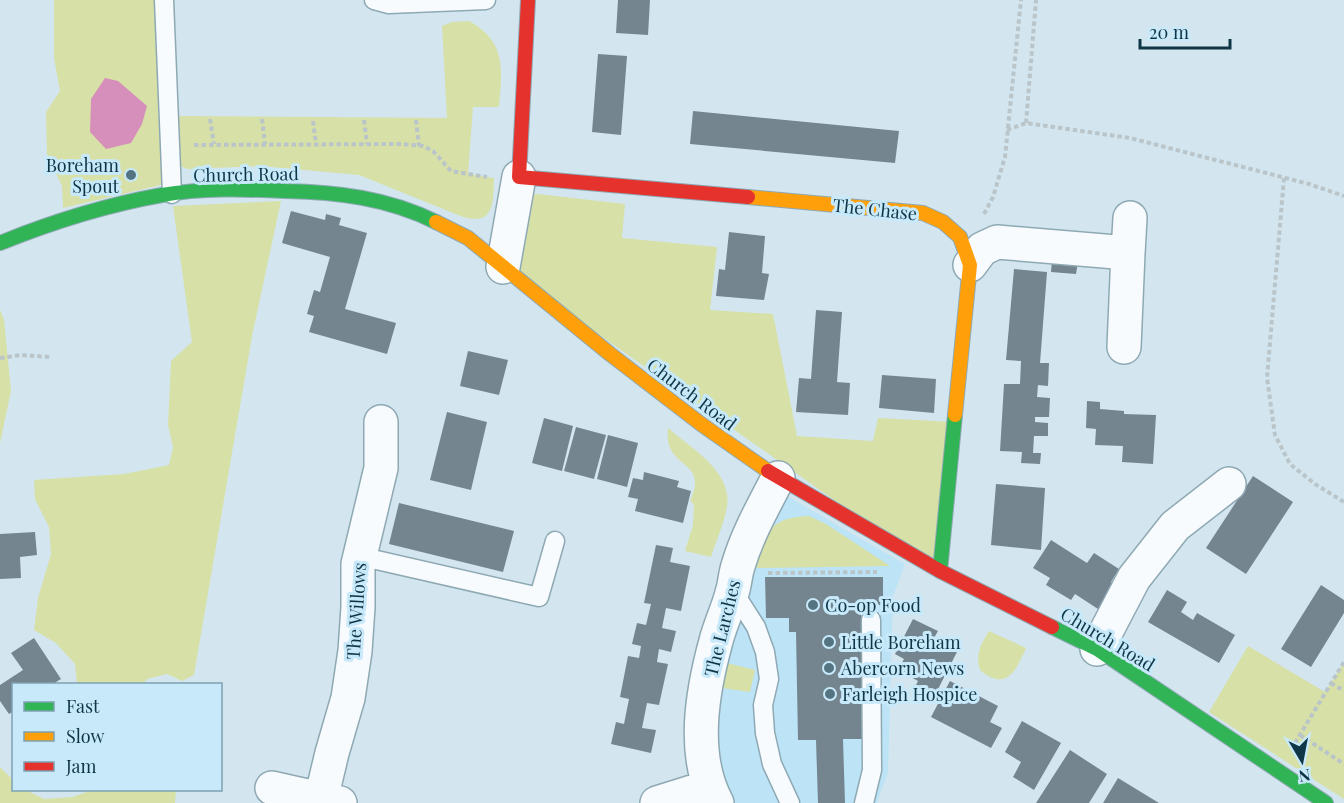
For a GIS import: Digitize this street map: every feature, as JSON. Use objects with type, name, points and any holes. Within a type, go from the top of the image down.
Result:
[{"type":"street","points":[[503,267],[518,179],[528,0]]},
{"type":"street","name":"The Chase","points":[[518,179],[923,213],[943,222],[965,251]]},
{"type":"street","name":"Church Road","points":[[0,243],[53,222],[172,194],[236,189],[332,192],[380,201],[422,215],[468,238],[637,375],[777,478],[940,571],[1097,649],[1326,803]]},
{"type":"street","points":[[1125,347],[1130,218]]},
{"type":"street","points":[[940,571],[965,251],[982,249],[997,242],[1128,253]]},
{"type":"street","name":"The Willows","points":[[272,788],[331,801],[332,753],[348,698],[355,651],[359,556],[381,468],[381,422]]},
{"type":"street","name":"The Larches","points":[[713,795],[702,753],[703,706],[716,641],[748,537],[777,478]]},
{"type":"street","points":[[1097,649],[1134,578],[1175,526],[1228,484]]},
{"type":"street","points":[[657,803],[713,795]]},
{"type":"lane","points":[[164,0],[172,194]]},
{"type":"lane","points":[[374,0],[388,4],[486,0]]},
{"type":"lane","points":[[359,556],[539,597],[555,541]]},
{"type":"lane","points":[[734,583],[756,627],[765,652],[769,679],[763,705],[765,733],[772,764],[790,803]]},
{"type":"lane","points":[[864,803],[872,770],[871,620]]},
{"type":"path","points":[[965,251],[993,197],[1005,157],[1021,0]]},
{"type":"path","points":[[1026,123],[1036,0]]},
{"type":"path","points":[[210,119],[214,144]]},
{"type":"path","points":[[262,119],[265,144]]},
{"type":"path","points":[[364,120],[368,144]]},
{"type":"path","points":[[416,120],[419,146]]},
{"type":"path","points":[[313,121],[316,144]]},
{"type":"path","points":[[1006,130],[1026,123],[1130,138],[1344,195]]},
{"type":"path","points":[[169,145],[419,146],[433,151],[451,171],[518,179]]},
{"type":"path","points":[[1284,178],[1266,378],[1275,435],[1290,464],[1315,484],[1344,502]]},
{"type":"path","points":[[0,358],[21,355],[51,357]]},
{"type":"path","points":[[734,583],[893,572],[915,557]]},
{"type":"path","points":[[1279,771],[1344,662]]},
{"type":"path","points":[[1331,683],[1344,691]]},
{"type":"path","points":[[1300,735],[1342,762],[1344,755]]},
{"type":"shaded area","points":[[105,78],[118,81],[147,106],[142,124],[131,143],[106,149],[90,132],[91,99]]},
{"type":"shaded area","points":[[780,492],[905,564],[893,596],[888,772],[877,803],[726,803],[708,711],[738,585]]},
{"type":"green space","points":[[54,0],[156,0],[165,184],[63,208],[62,186],[47,154],[46,112],[60,91],[54,58]]},
{"type":"green space","points":[[469,21],[481,29],[496,47],[501,69],[499,107],[473,107],[468,174],[494,178],[492,203],[487,215],[473,219],[463,217],[359,175],[261,166],[187,169],[181,166],[177,156],[175,116],[447,118],[442,26],[452,22]]},
{"type":"green space","points":[[538,194],[625,204],[622,238],[717,247],[710,310],[773,314],[797,436],[873,441],[878,418],[955,422],[940,571],[915,557],[503,267],[527,195]]},
{"type":"green space","points":[[281,201],[252,336],[194,675],[182,681],[167,674],[147,679],[144,683],[77,683],[75,664],[56,643],[34,630],[38,598],[51,554],[49,527],[35,499],[34,480],[124,474],[169,465],[173,447],[168,425],[171,361],[192,342],[173,206]]},
{"type":"green space","points":[[0,310],[4,320],[11,391],[0,443]]},
{"type":"green space","points":[[668,428],[708,462],[724,483],[727,507],[711,557],[685,551],[693,525],[694,504],[690,501],[695,487],[694,477],[691,470],[672,452],[668,442]]},
{"type":"green space","points":[[809,516],[826,524],[890,566],[754,568],[766,537],[776,524],[795,517]]},
{"type":"green space","points":[[989,631],[1026,648],[1014,671],[1003,679],[989,676],[980,670],[981,645]]},
{"type":"green space","points":[[1248,646],[1325,692],[1344,662],[1344,799],[1209,712]]},
{"type":"green space","points":[[727,663],[755,670],[750,692],[722,688]]},
{"type":"green space","points":[[0,767],[12,779],[12,791],[28,791],[44,799],[72,797],[90,791],[176,791],[175,803],[0,803]]},
{"type":"building","points":[[618,0],[650,0],[648,35],[616,33]]},
{"type":"building","points":[[598,54],[627,56],[621,135],[592,132]]},
{"type":"building","points":[[693,111],[899,131],[895,163],[690,144]]},
{"type":"building","points":[[291,211],[325,220],[326,214],[341,218],[339,225],[367,233],[345,309],[396,323],[387,354],[309,332],[314,316],[307,314],[314,290],[320,292],[330,257],[282,243]]},
{"type":"building","points":[[729,232],[765,236],[762,273],[769,274],[764,300],[716,296],[719,269],[725,270]]},
{"type":"building","points":[[1052,259],[1078,261],[1076,274],[1051,272]]},
{"type":"building","points":[[1014,269],[1047,272],[1040,363],[1049,363],[1048,386],[1038,385],[1037,397],[1050,398],[1049,417],[1035,417],[1035,422],[1048,423],[1048,436],[1034,436],[1033,453],[1041,453],[1040,464],[1021,463],[1022,452],[1000,451],[1004,384],[1020,384],[1021,361],[1006,360]]},
{"type":"building","points":[[816,310],[842,312],[837,382],[850,383],[848,415],[796,412],[799,378],[811,379]]},
{"type":"building","points":[[468,351],[508,360],[499,395],[460,386]]},
{"type":"building","points":[[882,375],[936,379],[934,413],[879,408]]},
{"type":"building","points":[[1087,401],[1100,402],[1100,409],[1124,411],[1124,414],[1156,415],[1153,464],[1122,462],[1123,446],[1095,445],[1096,429],[1086,428]]},
{"type":"building","points":[[447,412],[487,422],[471,490],[430,480]]},
{"type":"building","points":[[544,418],[573,426],[562,471],[532,463]]},
{"type":"building","points":[[576,427],[606,435],[594,479],[564,471]]},
{"type":"building","points":[[608,435],[638,443],[627,487],[597,479]]},
{"type":"building","points":[[644,472],[679,481],[677,487],[691,491],[683,523],[635,511],[638,499],[628,497],[633,478],[643,480]]},
{"type":"building","points":[[1253,476],[1293,502],[1246,574],[1206,548]]},
{"type":"building","points":[[996,484],[1045,488],[1041,550],[991,545]]},
{"type":"building","points":[[399,503],[514,531],[503,572],[389,544]]},
{"type":"building","points":[[35,532],[37,555],[20,557],[21,578],[0,579],[0,534]]},
{"type":"building","points":[[1051,540],[1087,563],[1094,553],[1119,569],[1111,582],[1114,584],[1098,609],[1075,594],[1071,600],[1046,585],[1050,578],[1033,568]]},
{"type":"building","points":[[656,545],[673,548],[670,562],[690,566],[681,611],[666,608],[662,628],[676,631],[671,652],[659,649],[657,662],[668,664],[659,705],[647,703],[642,728],[656,730],[651,753],[611,744],[616,722],[624,724],[629,699],[620,697],[628,656],[639,658],[641,646],[632,644],[637,623],[646,625],[651,604],[644,603]]},
{"type":"building","points":[[765,577],[883,577],[883,605],[861,604],[862,739],[843,739],[845,803],[818,803],[816,740],[798,740],[796,632],[789,632],[789,618],[766,618]]},
{"type":"building","points":[[1321,585],[1344,600],[1344,613],[1311,667],[1281,649]]},
{"type":"building","points":[[1167,590],[1187,602],[1181,612],[1193,620],[1197,613],[1235,635],[1219,663],[1148,622]]},
{"type":"building","points":[[913,619],[938,631],[934,638],[958,650],[933,699],[914,689],[918,681],[898,670],[904,659],[895,654]]},
{"type":"building","points":[[34,638],[61,679],[55,683],[12,683],[12,712],[9,714],[0,701],[0,685],[23,670],[11,653]]},
{"type":"building","points":[[950,681],[998,706],[990,722],[1002,728],[991,748],[931,717]]},
{"type":"building","points":[[1022,721],[1061,743],[1034,790],[1013,777],[1021,762],[1005,752]]},
{"type":"building","points":[[1070,750],[1107,774],[1089,803],[1036,803]]},
{"type":"building","points":[[1118,778],[1159,803],[1103,803]]},
{"type":"traffic: fast","points":[[0,243],[59,221],[100,209],[162,195],[208,190],[270,190],[343,195],[399,207],[436,222]]},
{"type":"traffic: fast","points":[[940,571],[955,415]]},
{"type":"traffic: fast","points":[[1052,627],[1097,649],[1326,803]]},
{"type":"traffic: slow","points":[[748,197],[923,213],[943,222],[960,237],[970,265],[955,415]]},
{"type":"traffic: slow","points":[[436,222],[468,238],[610,354],[701,424],[768,471]]},
{"type":"traffic: jam","points":[[528,0],[519,177],[748,197]]},
{"type":"traffic: jam","points":[[768,471],[940,571],[1052,627]]},
{"type":"place","name":"Boreham Spout","points":[[131,175]]},
{"type":"place","name":"Co-op Food","points":[[813,605]]},
{"type":"place","name":"Little Boreham","points":[[829,642]]},
{"type":"place","name":"Abercorn News","points":[[829,668]]},
{"type":"place","name":"Farleigh Hospice","points":[[830,694]]}]
